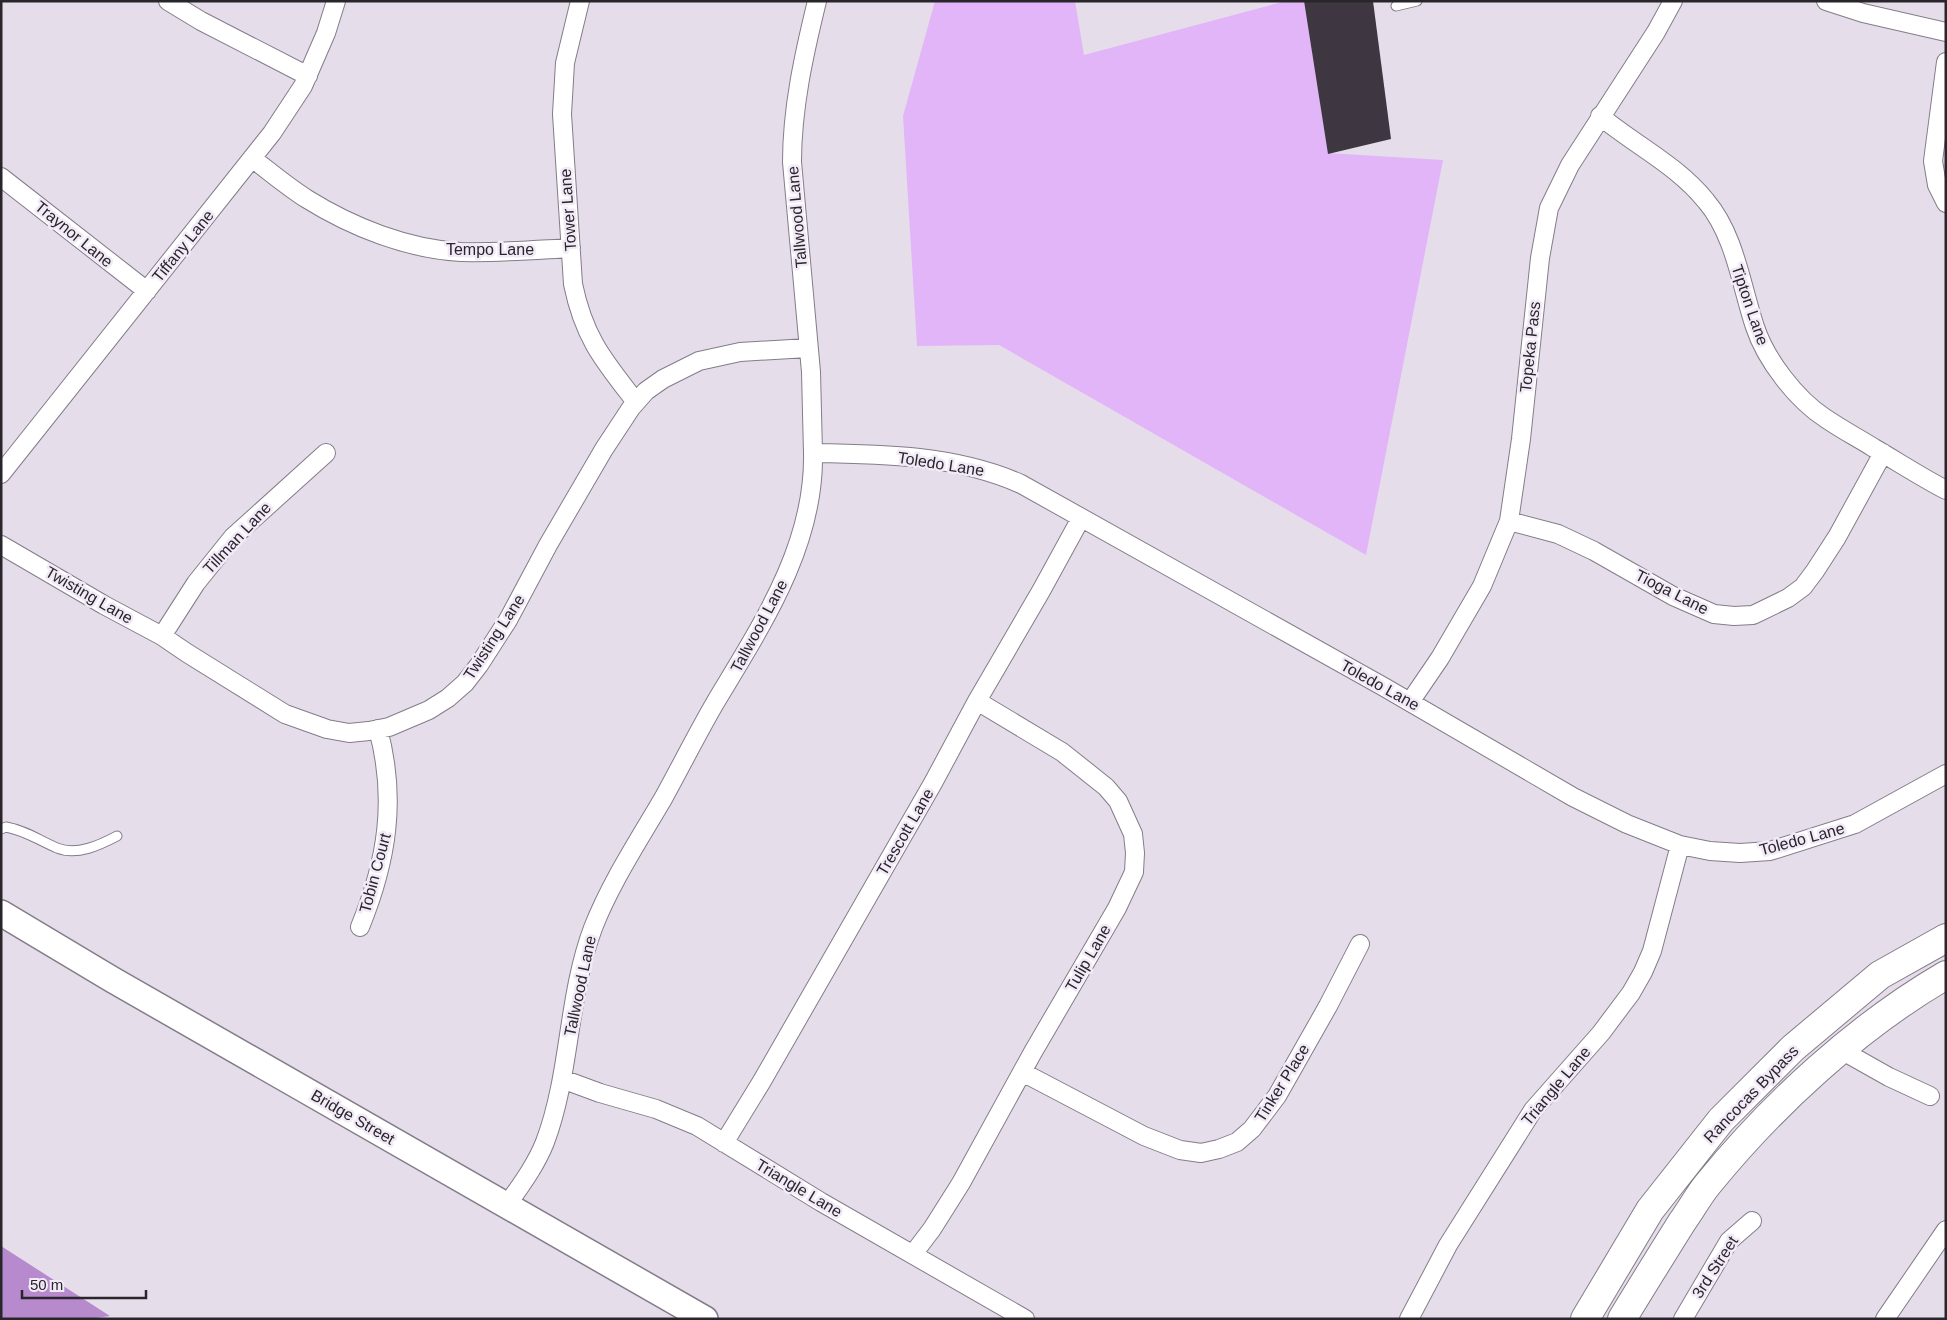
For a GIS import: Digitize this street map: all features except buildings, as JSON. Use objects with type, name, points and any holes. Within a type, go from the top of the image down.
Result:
[{"type":"main road","name":"Bridge Street","points":[[1,913],[113,980],[705,1319]]},
{"type":"main road","name":"Rancocas Bypass","points":[[1585,1319],[1650,1210],[1721,1120],[1793,1048],[1880,975],[1946,938]]},
{"type":"main road","name":"Rancocas Bypass","points":[[1622,1319],[1652,1268],[1707,1185],[1765,1120],[1840,1050],[1921,989],[1946,975]]},
{"type":"street","points":[[168,1],[201,21],[308,76]]},
{"type":"street","name":"Tiffany Lane","points":[[1,474],[288,110],[308,76],[326,33],[336,1]]},
{"type":"street","name":"Tower Lane","points":[[580,1],[565,64],[562,114],[573,284],[585,325],[602,360],[636,402]]},
{"type":"street","name":"Tallwood Lane","points":[[507,1206],[537,1160],[551,1123],[562,1079],[578,981],[593,928],[618,876],[676,775],[702,725],[773,604],[796,550],[805,521],[813,452],[808,348],[792,162],[792,135],[800,79],[818,1]]},
{"type":"street","name":"Topeka Pass","points":[[1410,702],[1440,658],[1482,586],[1509,521],[1521,439],[1540,258],[1549,208],[1570,165],[1600,116],[1633,69],[1673,1]]},
{"type":"street","points":[[1826,1],[1863,13],[1946,32]]},
{"type":"street","points":[[1946,62],[1934,161],[1937,184],[1946,203]]},
{"type":"street","name":"Tipton Lane","points":[[1600,116],[1624,136],[1671,167],[1707,201],[1727,238],[1755,328],[1776,368],[1806,402],[1824,418],[1946,490]]},
{"type":"street","name":"Tempo Lane","points":[[252,158],[309,200],[359,226],[399,241],[460,252],[571,248]]},
{"type":"street","name":"Traynor Lane","points":[[1,177],[147,291]]},
{"type":"street","name":"Twisting Lane","points":[[1,545],[104,605],[162,636],[187,654],[285,714],[327,730],[349,733],[378,730],[429,710],[448,698],[465,682],[494,644],[576,496],[617,428],[646,391],[663,379],[699,361],[740,352],[808,348]]},
{"type":"street","name":"Tillman Lane","points":[[162,636],[196,583],[233,537],[326,452]]},
{"type":"street","name":"Toledo Lane","points":[[813,452],[927,459],[973,466],[997,473],[1021,484],[1410,702],[1573,797],[1626,824],[1680,845],[1710,851],[1740,853],[1770,851],[1855,824],[1946,774]]},
{"type":"street","name":"Tioga Lane","points":[[1509,521],[1558,534],[1594,550],[1673,596],[1714,614],[1753,615],[1788,598],[1804,587],[1837,537],[1883,453]]},
{"type":"street","name":"Trescott Lane","points":[[724,1143],[933,783],[977,701],[1041,592],[1081,518]]},
{"type":"street","name":"Tulip Lane","points":[[913,1254],[932,1229],[961,1183],[1022,1072],[1117,908],[1134,872],[1135,853],[1132,834],[1118,801],[1106,787],[1062,752],[977,701]]},
{"type":"street","name":"Tobin Court","points":[[360,927],[383,857],[388,818],[387,766],[378,730]]},
{"type":"street","name":"Triangle Lane","points":[[1409,1319],[1448,1245],[1533,1110],[1601,1033],[1635,986],[1652,951],[1680,845]]},
{"type":"street","name":"Tinker Place","points":[[1022,1072],[1144,1136],[1180,1150],[1201,1152],[1219,1149],[1237,1142],[1252,1129],[1277,1096],[1328,1006],[1360,944]]},
{"type":"street","points":[[1840,1050],[1889,1077],[1930,1096]]},
{"type":"street","name":"Triangle Lane","points":[[562,1079],[600,1093],[676,1116],[697,1126],[1025,1319]]},
{"type":"street","name":"3rd Street","points":[[1682,1319],[1729,1241],[1737,1232],[1752,1221]]},
{"type":"street","points":[[1885,1319],[1946,1230]]},
{"type":"lane","points":[[1396,6],[1417,1]]},
{"type":"lane","points":[[1,830],[6,826],[22,830],[59,849],[79,851],[98,846],[117,836]]},
{"type":"shaded area","points":[[935,1],[1075,1],[1084,55],[1286,1],[1304,1],[1328,153],[1443,160],[1366,555],[999,345],[917,346],[903,116]]},
{"type":"shaded area","points":[[1,1246],[110,1316],[89,1319],[1,1319]]}]
